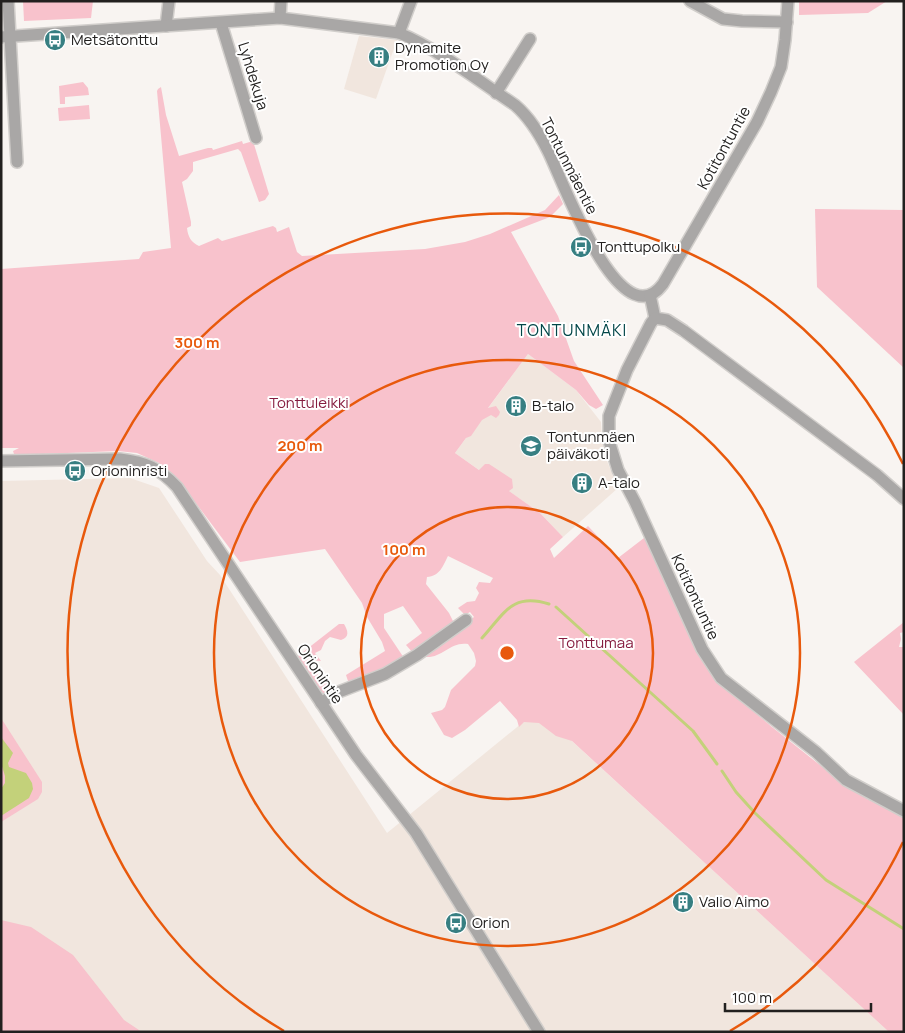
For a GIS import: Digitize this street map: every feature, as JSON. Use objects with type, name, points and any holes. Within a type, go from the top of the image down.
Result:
[{"type":"street","points":[[8,1],[6,37],[17,162]]},
{"type":"street","points":[[166,26],[169,1]]},
{"type":"street","points":[[280,18],[281,1]]},
{"type":"street","points":[[399,33],[411,1]]},
{"type":"street","points":[[690,1],[723,19],[787,22]]},
{"type":"street","name":"Kotitontuntie","points":[[650,295],[663,284],[757,122],[781,67],[788,1]]},
{"type":"street","name":"Tontunmäentie","points":[[6,37],[280,18],[399,33],[416,41],[496,92],[515,105],[532,122],[549,152],[567,193],[606,268],[627,292],[650,295]]},
{"type":"street","name":"Lyhdekuja","points":[[221,23],[256,138]]},
{"type":"street","points":[[496,92],[530,39]]},
{"type":"street","points":[[650,295],[655,318],[667,320],[684,331],[877,475],[904,499]]},
{"type":"street","name":"Kotitontuntie","points":[[655,318],[627,370],[610,416],[609,441],[618,470],[635,502],[702,649],[721,678],[816,752],[846,780],[904,811]]},
{"type":"street","name":"Orionintie","points":[[1,461],[120,459],[139,461],[166,476],[186,499],[356,755],[416,833],[539,1032]]},
{"type":"street","points":[[321,703],[336,694],[385,674],[417,655],[466,620]]},
{"type":"shaded area","points":[[359,36],[397,40],[376,99],[344,89]]},
{"type":"shaded area","name":"Tontunmäen päiväkoti","points":[[528,354],[576,390],[601,422],[605,456],[618,488],[563,537],[540,513],[455,453]]},
{"type":"shaded area","points":[[130,478],[159,488],[207,561],[220,575],[387,833],[538,710],[889,1032],[1,1032],[1,481]]},
{"type":"shaded area","points":[[1,737],[13,753],[8,763],[9,767],[26,773],[33,789],[29,798],[1,816],[1,789],[5,783],[5,776],[1,763]]},
{"type":"green space","points":[[23,1],[93,1],[91,18],[24,21]]},
{"type":"green space","points":[[799,1],[887,1],[868,13],[799,15]]},
{"type":"green space","points":[[83,82],[88,88],[89,95],[65,97],[65,104],[60,104],[59,86]]},
{"type":"green space","points":[[161,87],[166,115],[179,156],[208,148],[213,150],[242,141],[243,144],[253,141],[269,194],[265,200],[259,202],[241,152],[238,149],[193,162],[193,171],[182,182],[191,222],[191,226],[187,228],[188,234],[190,239],[199,246],[218,238],[222,241],[273,226],[277,232],[289,227],[297,252],[302,256],[425,249],[465,242],[490,234],[545,210],[559,195],[563,204],[550,217],[511,232],[558,316],[574,361],[603,405],[596,409],[589,405],[576,390],[528,354],[488,408],[496,406],[500,412],[499,415],[496,418],[491,415],[482,420],[471,436],[466,438],[455,453],[479,470],[485,464],[489,464],[512,479],[513,488],[509,491],[540,513],[563,537],[550,549],[554,558],[588,526],[618,558],[644,538],[698,653],[716,679],[772,727],[845,785],[867,799],[904,816],[904,1032],[889,1032],[572,741],[556,736],[539,723],[524,722],[519,727],[517,720],[500,701],[465,730],[452,738],[444,735],[431,713],[442,710],[445,707],[451,690],[475,666],[476,661],[474,653],[468,644],[451,647],[432,657],[426,657],[426,655],[474,617],[470,612],[465,615],[458,608],[467,602],[475,601],[479,593],[476,588],[479,582],[490,583],[493,578],[448,556],[438,573],[427,577],[426,584],[449,613],[454,623],[413,653],[406,645],[422,633],[403,606],[384,614],[384,628],[404,658],[349,684],[346,675],[385,651],[382,642],[367,617],[362,603],[325,549],[240,562],[180,482],[159,463],[137,453],[118,451],[17,455],[13,451],[19,448],[1,448],[1,269],[139,259],[143,252],[171,248],[157,91]]},
{"type":"green space","points":[[89,105],[90,119],[59,121],[58,108]]},
{"type":"green space","points":[[815,209],[904,210],[904,368],[817,287]]},
{"type":"green space","points":[[904,622],[904,632],[900,633],[899,647],[904,647],[904,715],[854,662]]},
{"type":"green space","points":[[339,624],[344,624],[347,631],[346,637],[341,640],[330,637],[325,641],[321,650],[315,653],[321,661],[308,660],[318,675],[328,680],[332,688],[330,693],[325,695],[319,689],[298,656]]},
{"type":"green space","points":[[1,718],[42,782],[42,792],[38,799],[1,822]]},
{"type":"green space","points":[[1,920],[31,927],[73,955],[124,1020],[142,1032],[1,1032]]},
{"type":"waterway","points":[[482,638],[503,614],[517,603],[536,601],[549,604]]},
{"type":"waterway","points":[[556,607],[693,731],[717,764]]},
{"type":"waterway","points":[[722,771],[736,792],[755,813],[826,880],[904,929]]},
{"type":"place","name":"Metsätonttu","points":[[55,40]]},
{"type":"place","name":"Dynamite Promotion Oy","points":[[379,57]]},
{"type":"place","name":"Tonttupolku","points":[[581,247]]},
{"type":"place","name":"B-talo","points":[[516,406]]},
{"type":"place","name":"Tontunmäen päiväkoti","points":[[531,446]]},
{"type":"place","name":"Orioninristi","points":[[75,471]]},
{"type":"place","name":"A-talo","points":[[582,483]]},
{"type":"place","name":"Valio Aimo","points":[[683,902]]},
{"type":"place","name":"Orion","points":[[456,923]]},
{"type":"district","name":"TONTUNMÄKI","points":[[572,330]]},
{"type":"park label","name":"Tonttuleikki","points":[[309,403]]},
{"type":"park label","name":"Tonttumaa","points":[[596,643]]}]
